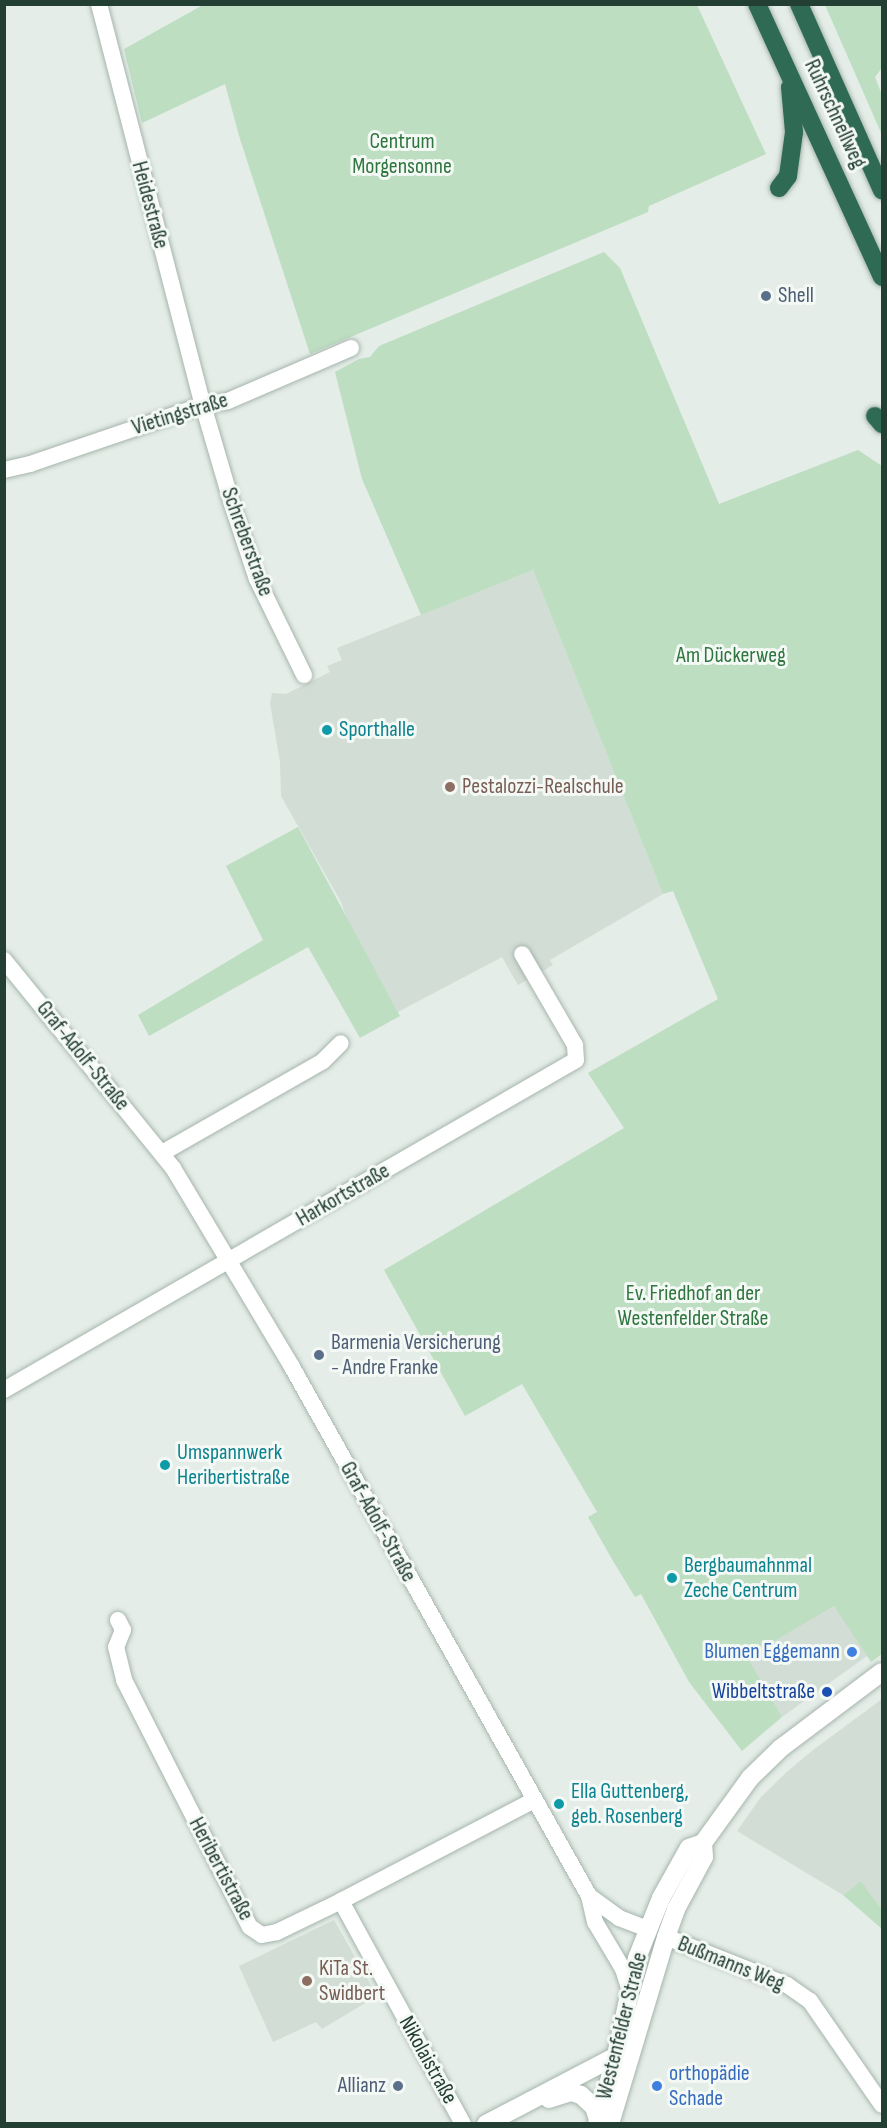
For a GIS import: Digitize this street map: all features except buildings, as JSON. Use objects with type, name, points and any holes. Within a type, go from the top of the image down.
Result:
[{"type":"highway","name":"Ruhrschnellweg","points":[[757,4],[882,277]]},
{"type":"highway","name":"Ruhrschnellweg","points":[[799,4],[882,190]]},
{"type":"highway","points":[[779,188],[788,176],[794,132],[788,70]]},
{"type":"street","name":"Heidestraße","points":[[99,4],[203,405]]},
{"type":"street","name":"Vietingstraße","points":[[4,470],[30,464],[203,405],[228,401],[351,348]]},
{"type":"street","name":"Schreberstraße","points":[[203,405],[247,553],[304,675]]},
{"type":"street","name":"Harkortstraße","points":[[4,1390],[576,1060],[575,1045],[522,954]]},
{"type":"street","name":"Graf-Adolf-Straße","points":[[4,960],[162,1153],[230,1261],[589,1896],[596,1922],[623,1969],[629,1988]]},
{"type":"street","points":[[162,1153],[323,1061],[341,1043]]},
{"type":"street","name":"Heribertistraße","points":[[118,1620],[123,1630],[116,1647],[123,1680],[250,1927],[262,1935],[277,1932],[341,1901],[534,1800]]},
{"type":"street","name":"Westenfelder Straße","points":[[624,2052],[629,1988],[660,1898],[689,1848],[703,1843],[750,1778],[781,1748],[882,1672]]},
{"type":"street","name":"Westenfelder Straße","points":[[602,2122],[624,2052],[676,1909],[704,1857],[703,1843]]},
{"type":"street","name":"Graf-Adolf-Straße","points":[[589,1896],[619,1918],[648,1929]]},
{"type":"street","name":"Nikolaistraße","points":[[341,1901],[462,2124]]},
{"type":"street","name":"Westenfelder Straße","points":[[648,1929],[666,1937]]},
{"type":"street","name":"Bußmanns Weg","points":[[666,1937],[787,1985],[810,2001],[882,2105]]},
{"type":"street","points":[[486,2124],[578,2073],[624,2052]]},
{"type":"street","points":[[533,2100],[550,2099],[561,2093],[571,2092],[588,2100],[602,2122]]},
{"type":"shaded area","name":"Pestalozzi-Realschule","points":[[533,570],[663,894],[550,960],[553,965],[518,985],[502,957],[398,1012],[348,922],[341,902],[281,796],[280,762],[270,703],[272,693],[286,694],[330,672],[327,666],[342,660],[337,648]]},
{"type":"shaded area","points":[[832,1606],[836,1608],[867,1656],[782,1717],[746,1657]]},
{"type":"shaded area","points":[[882,1699],[882,1910],[861,1881],[843,1895],[737,1831],[761,1797],[788,1771]]},
{"type":"shaded area","name":"KiTa St. Swidbert","points":[[334,1920],[377,1996],[322,2029],[316,2022],[273,2042],[239,1966]]},
{"type":"green space","name":"Centrum Morgensonne","points":[[203,5],[697,5],[766,154],[649,206],[648,212],[310,354],[240,139],[225,84],[142,123],[124,49]]},
{"type":"green space","points":[[825,5],[882,5],[882,68],[875,77],[882,95],[882,135]]},
{"type":"green space","points":[[604,252],[620,268],[719,504],[858,450],[882,466],[882,1654],[871,1662],[834,1606],[747,1657],[782,1717],[742,1751],[689,1682],[641,1594],[635,1597],[613,1561],[588,1517],[597,1512],[522,1384],[465,1416],[384,1270],[624,1128],[588,1073],[718,999],[673,891],[663,894],[533,570],[421,615],[362,479],[335,372],[359,359],[370,357],[379,346]]},
{"type":"green space","points":[[298,827],[400,1016],[360,1038],[308,947],[149,1036],[138,1015],[263,940],[226,866]]},
{"type":"green space","points":[[861,1881],[882,1910],[882,1929],[843,1895]]},
{"type":"place","name":"Shell","points":[[766,296]]},
{"type":"place","name":"Sporthalle","points":[[327,730]]},
{"type":"place","name":"Pestalozzi-Realschule","points":[[450,787]]},
{"type":"place","name":"Barmenia Versicherung - Andre Franke","points":[[319,1355]]},
{"type":"place","name":"Umspannwerk Heribertistraße","points":[[165,1465]]},
{"type":"place","name":"Bergbaumahnmal Zeche Centrum","points":[[672,1578]]},
{"type":"place","name":"Blumen Eggemann","points":[[852,1652]]},
{"type":"place","name":"Wibbeltstraße","points":[[827,1692]]},
{"type":"place","name":"Ella Guttenberg, geb. Rosenberg","points":[[559,1804]]},
{"type":"place","name":"KiTa St. Swidbert","points":[[307,1981]]},
{"type":"place","name":"Allianz","points":[[398,2086]]},
{"type":"place","name":"orthopädie Schade","points":[[657,2086]]},
{"type":"park label","name":"Am Dückerweg","points":[[731,656]]},
{"type":"park label","name":"Ev. Friedhof an der Westenfelder Straße","points":[[693,1306]]}]
